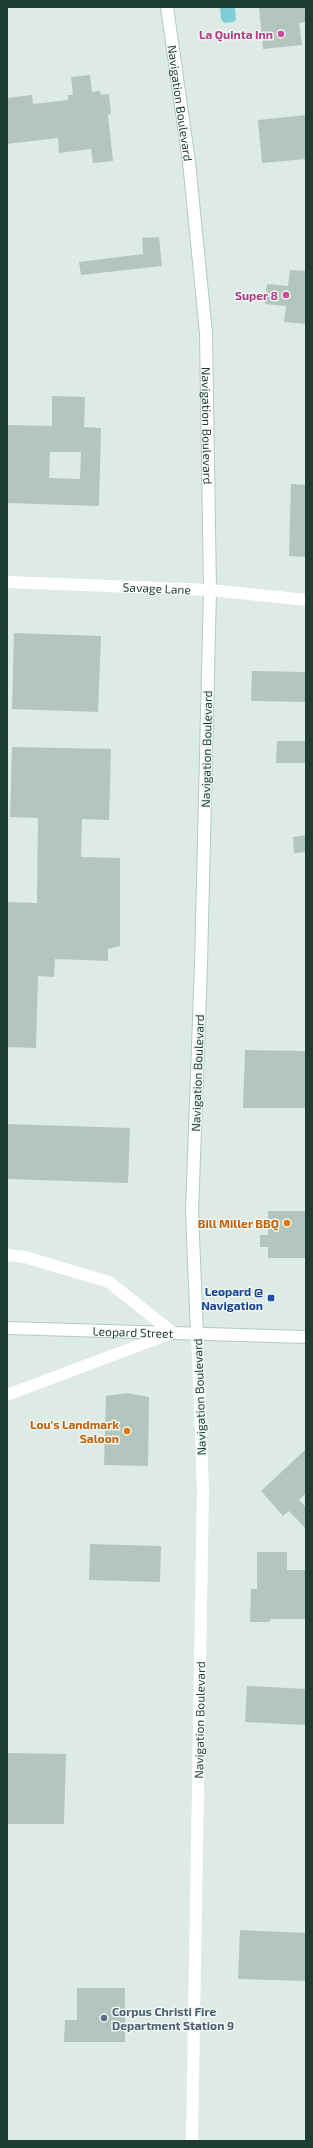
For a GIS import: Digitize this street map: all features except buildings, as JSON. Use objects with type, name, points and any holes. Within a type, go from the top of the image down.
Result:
[{"type":"main road","name":"Navigation Boulevard","points":[[167,7],[187,147],[204,304],[210,590],[201,964],[192,1212],[203,1489],[192,2141]]},
{"type":"main road","name":"Savage Lane","points":[[7,582],[210,590],[306,600]]},
{"type":"main road","points":[[7,1255],[25,1257],[109,1282],[173,1333]]},
{"type":"main road","name":"Leopard Street","points":[[7,1328],[306,1337]]},
{"type":"main road","points":[[7,1395],[173,1333]]},
{"type":"water","points":[[220,7],[235,7],[236,20],[233,22],[224,23],[221,19]]},
{"type":"place","name":"La Quinta Inn","points":[[281,34]]},
{"type":"place","name":"Super 8","points":[[286,295]]},
{"type":"place","name":"Bill Miller BBQ","points":[[287,1223]]},
{"type":"place","name":"Leopard @ Navigation","points":[[271,1298]]},
{"type":"place","name":"Lou's Landmark Saloon","points":[[127,1431]]},
{"type":"place","name":"Corpus Christi Fire Department Station 9","points":[[104,2018]]}]
